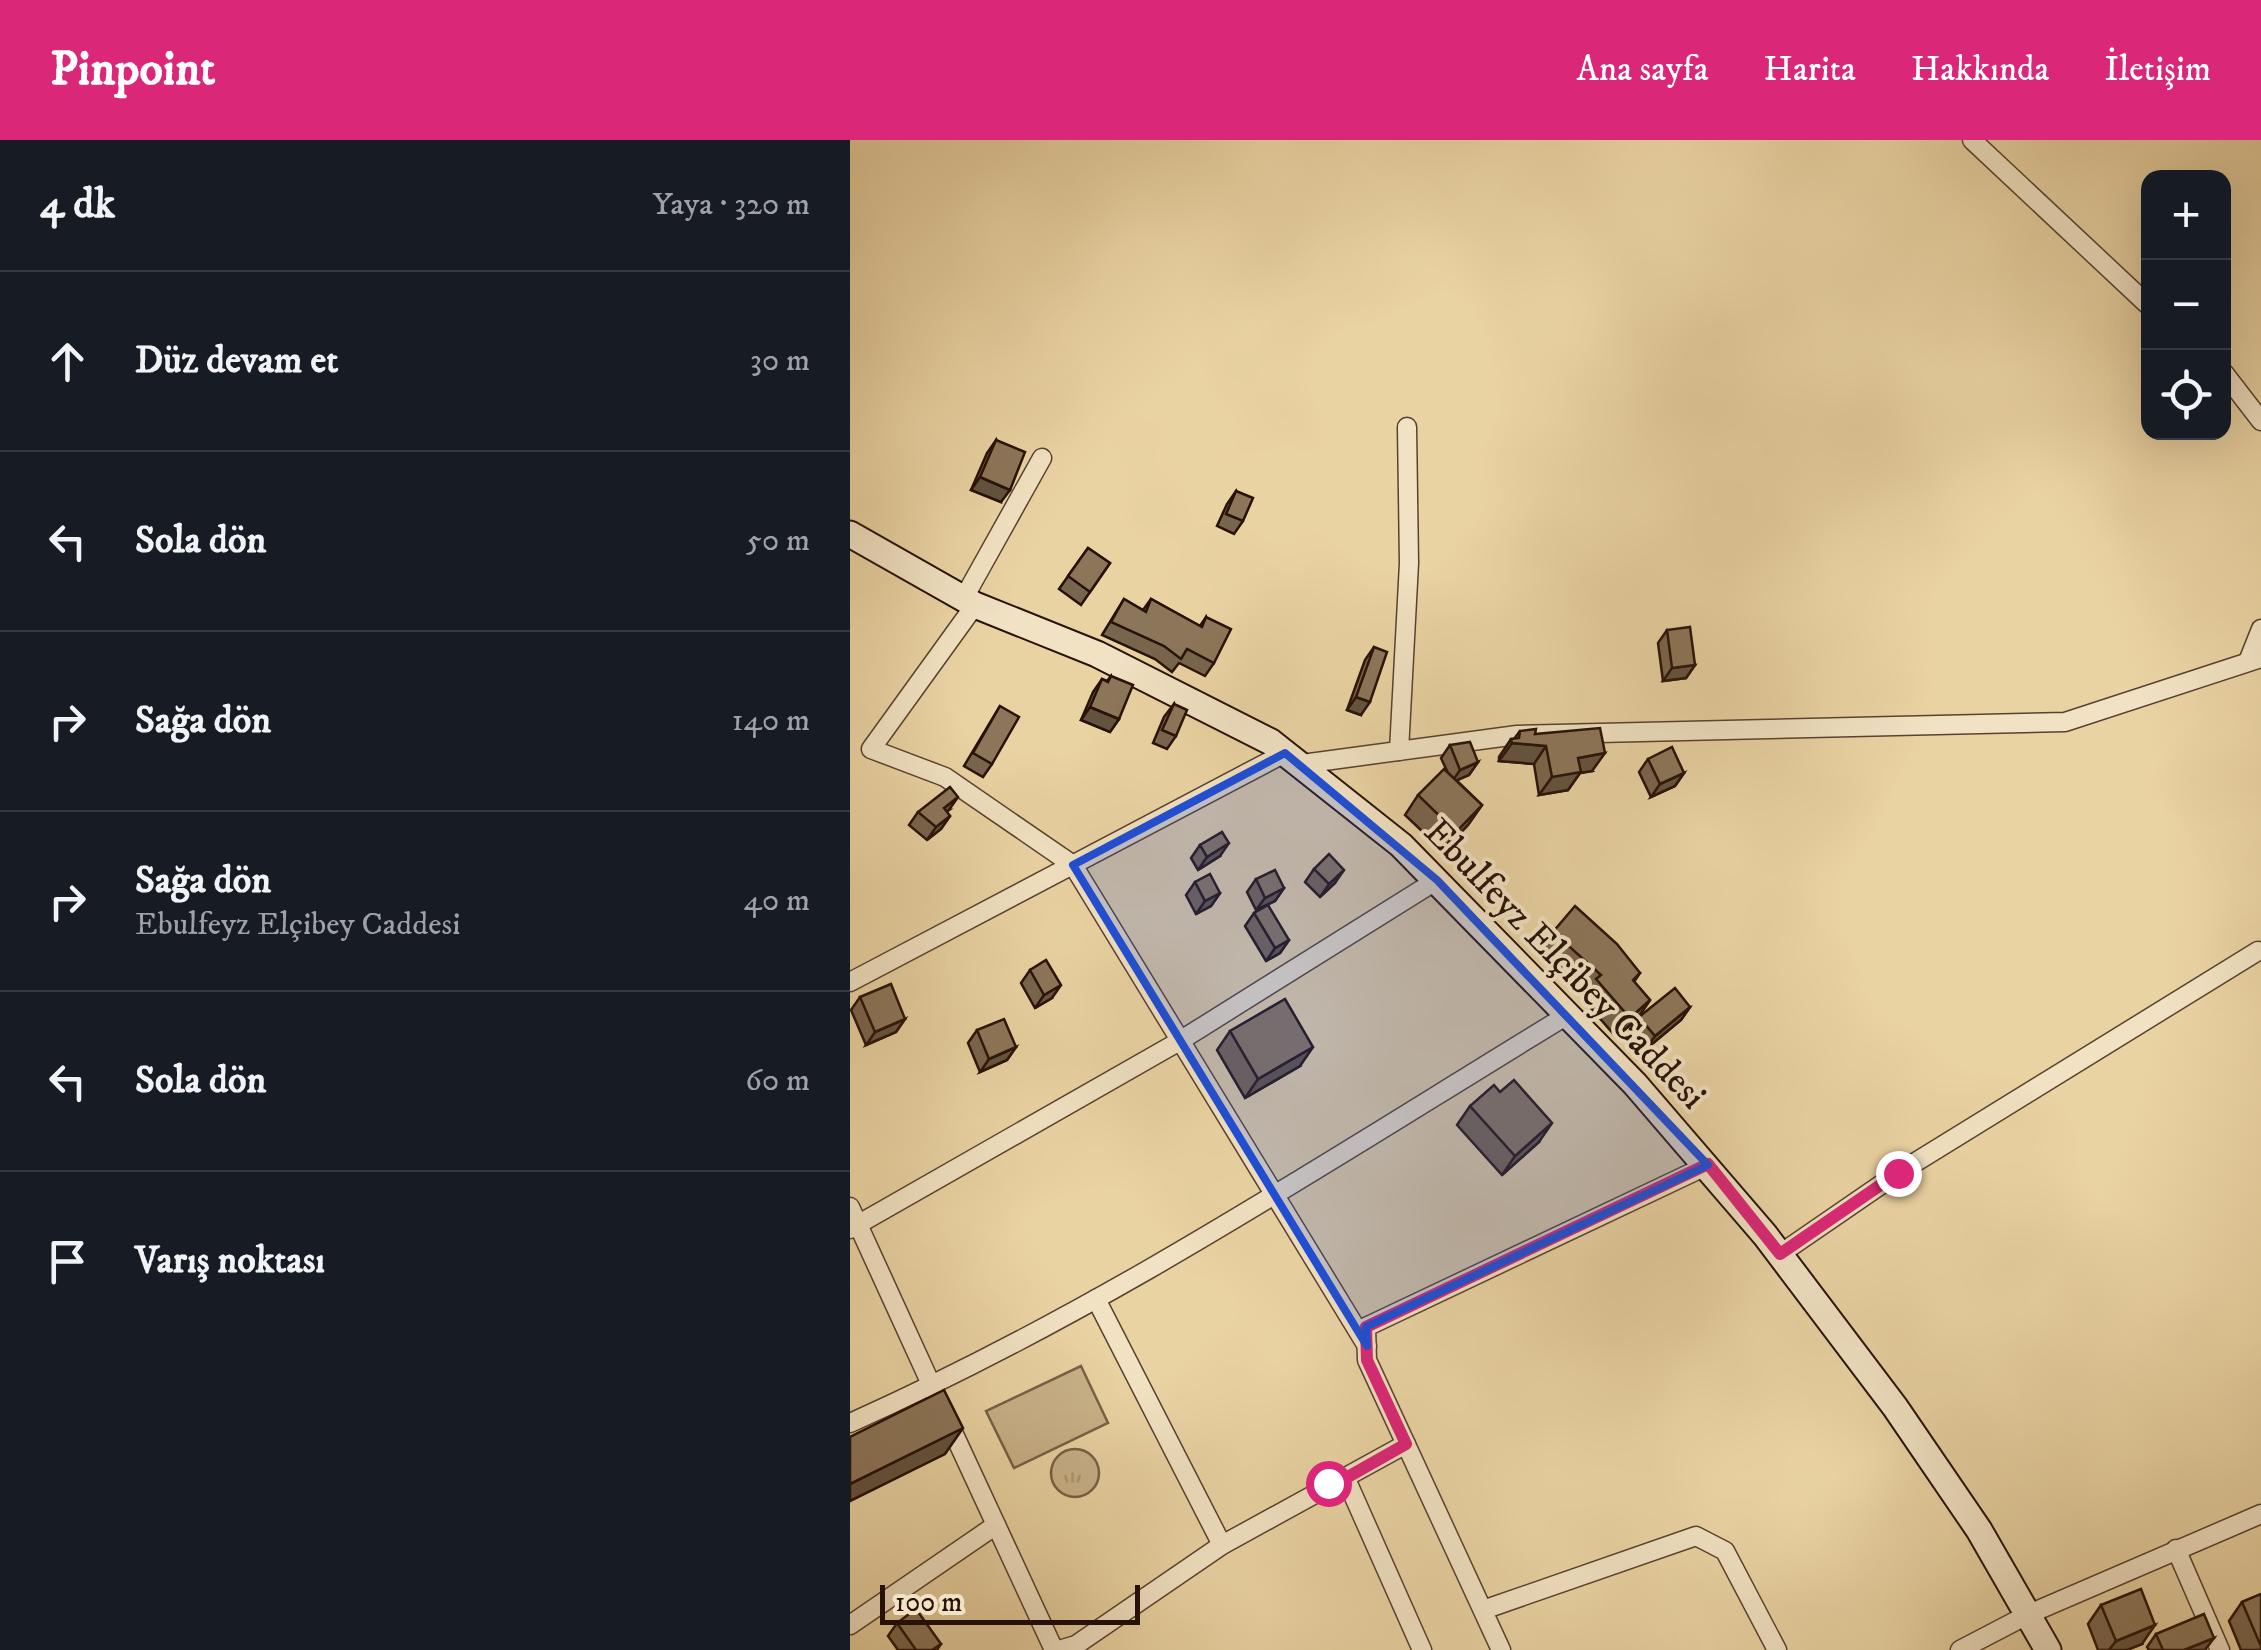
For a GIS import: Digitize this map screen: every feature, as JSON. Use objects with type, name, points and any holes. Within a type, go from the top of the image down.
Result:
[{"type":"street","points":[[1972,140],[2141,298]]},
{"type":"street","points":[[2231,383],[2261,421]]},
{"type":"street","points":[[1399,751],[1409,563],[1407,427]]},
{"type":"street","points":[[1042,458],[970,600],[871,750],[945,777],[1072,864],[1367,1346]]},
{"type":"street","name":"Ebulfeyz Elçibey Caddesi","points":[[850,534],[970,600],[1097,654],[1294,759],[1356,805],[1437,880],[1708,1164],[1780,1254],[1895,1406],[2048,1650]]},
{"type":"street","points":[[850,982],[1072,864],[1294,759],[1399,751],[1517,734],[2065,722],[2255,658],[2261,629]]},
{"type":"street","points":[[1406,1444],[1346,1478],[1328,1483],[1222,1545],[1076,1646],[1057,1650],[853,1220],[1178,1042],[1437,880]]},
{"type":"street","points":[[1780,1254],[1898,1173],[2258,952]]},
{"type":"street","points":[[850,1423],[932,1386],[1096,1299],[1569,1014]]},
{"type":"street","points":[[1502,1650],[1367,1360],[1366,1327],[1708,1164]]},
{"type":"street","points":[[1096,1299],[1222,1545]]},
{"type":"street","points":[[1346,1478],[1422,1650]]},
{"type":"street","points":[[1960,1650],[2028,1614],[2261,1514]]},
{"type":"street","points":[[850,1625],[996,1525]]},
{"type":"street","points":[[1483,1610],[1696,1536],[1725,1551],[1777,1650]]},
{"type":"street","points":[[2176,1548],[2220,1650]]},
{"type":"highlighted area","points":[[1285,753],[1437,880],[1708,1165],[1366,1327],[1367,1346],[1073,865]]},
{"type":"green space","points":[[1081,1366],[1108,1423],[1014,1468],[986,1411]]},
{"type":"green space","points":[[1075,1449],[1092,1456],[1099,1473],[1092,1490],[1075,1497],[1058,1490],[1051,1473],[1058,1456]]},
{"type":"building","points":[[996,440],[1025,452],[1010,490],[980,477]]},
{"type":"building","points":[[1236,491],[1253,498],[1243,521],[1226,514]]},
{"type":"building","points":[[1088,548],[1110,563],[1090,592],[1068,576]]},
{"type":"building","points":[[1124,599],[1146,612],[1151,599],[1202,627],[1206,617],[1231,629],[1214,663],[1187,649],[1181,659],[1164,646],[1111,622]]},
{"type":"building","points":[[1690,627],[1695,665],[1672,668],[1667,630]]},
{"type":"building","points":[[1374,647],[1387,652],[1370,702],[1356,697]]},
{"type":"building","points":[[1111,676],[1133,685],[1119,719],[1090,707],[1102,679],[1108,682]]},
{"type":"building","points":[[1174,704],[1187,710],[1176,736],[1162,730]]},
{"type":"building","points":[[1000,706],[1019,717],[992,764],[973,753]]},
{"type":"building","points":[[1600,728],[1605,753],[1578,758],[1581,772],[1552,777],[1546,746],[1512,743],[1511,739],[1519,738],[1520,731],[1536,729],[1535,734]]},
{"type":"building","points":[[1470,742],[1478,762],[1460,770],[1450,745]]},
{"type":"building","points":[[1672,747],[1684,773],[1660,784],[1648,759]]},
{"type":"building","points":[[1444,769],[1482,805],[1456,832],[1418,795]]},
{"type":"building","points":[[950,787],[958,797],[944,808],[950,816],[936,827],[918,812]]},
{"type":"building","points":[[1222,832],[1229,843],[1207,857],[1200,845]]},
{"type":"building","points":[[1329,854],[1344,870],[1329,884],[1314,869]]},
{"type":"building","points":[[1275,870],[1284,888],[1265,898],[1256,879]]},
{"type":"building","points":[[1210,874],[1220,893],[1205,901],[1195,882]]},
{"type":"building","points":[[1268,905],[1289,940],[1275,948],[1254,913]]},
{"type":"building","points":[[1575,906],[1617,944],[1640,973],[1633,980],[1650,1000],[1630,1018],[1596,979],[1601,975],[1553,932]]},
{"type":"building","points":[[1046,960],[1061,985],[1044,995],[1030,970]]},
{"type":"building","points":[[891,984],[905,1019],[875,1032],[860,997]]},
{"type":"building","points":[[1675,988],[1690,1007],[1655,1036],[1639,1017]]},
{"type":"building","points":[[1285,999],[1313,1047],[1258,1079],[1230,1031]]},
{"type":"building","points":[[1004,1019],[1016,1047],[989,1059],[977,1030]]},
{"type":"building","points":[[1514,1080],[1552,1123],[1515,1156],[1470,1106],[1494,1085],[1500,1092]]},
{"type":"building","points":[[944,1390],[963,1428],[850,1484],[850,1437]]},
{"type":"building","points":[[2141,1589],[2155,1625],[2116,1641],[2101,1605]]},
{"type":"building","points":[[2261,1594],[2261,1644],[2260,1644],[2242,1602]]},
{"type":"building","points":[[916,1609],[941,1644],[932,1650],[916,1650],[897,1623]]},
{"type":"building","points":[[2204,1614],[2214,1638],[2184,1650],[2163,1650],[2156,1634]]},
{"type":"route","points":[[1328,1483],[1346,1478],[1406,1444],[1367,1360],[1366,1327],[1708,1164],[1780,1254],[1898,1173]]}]
